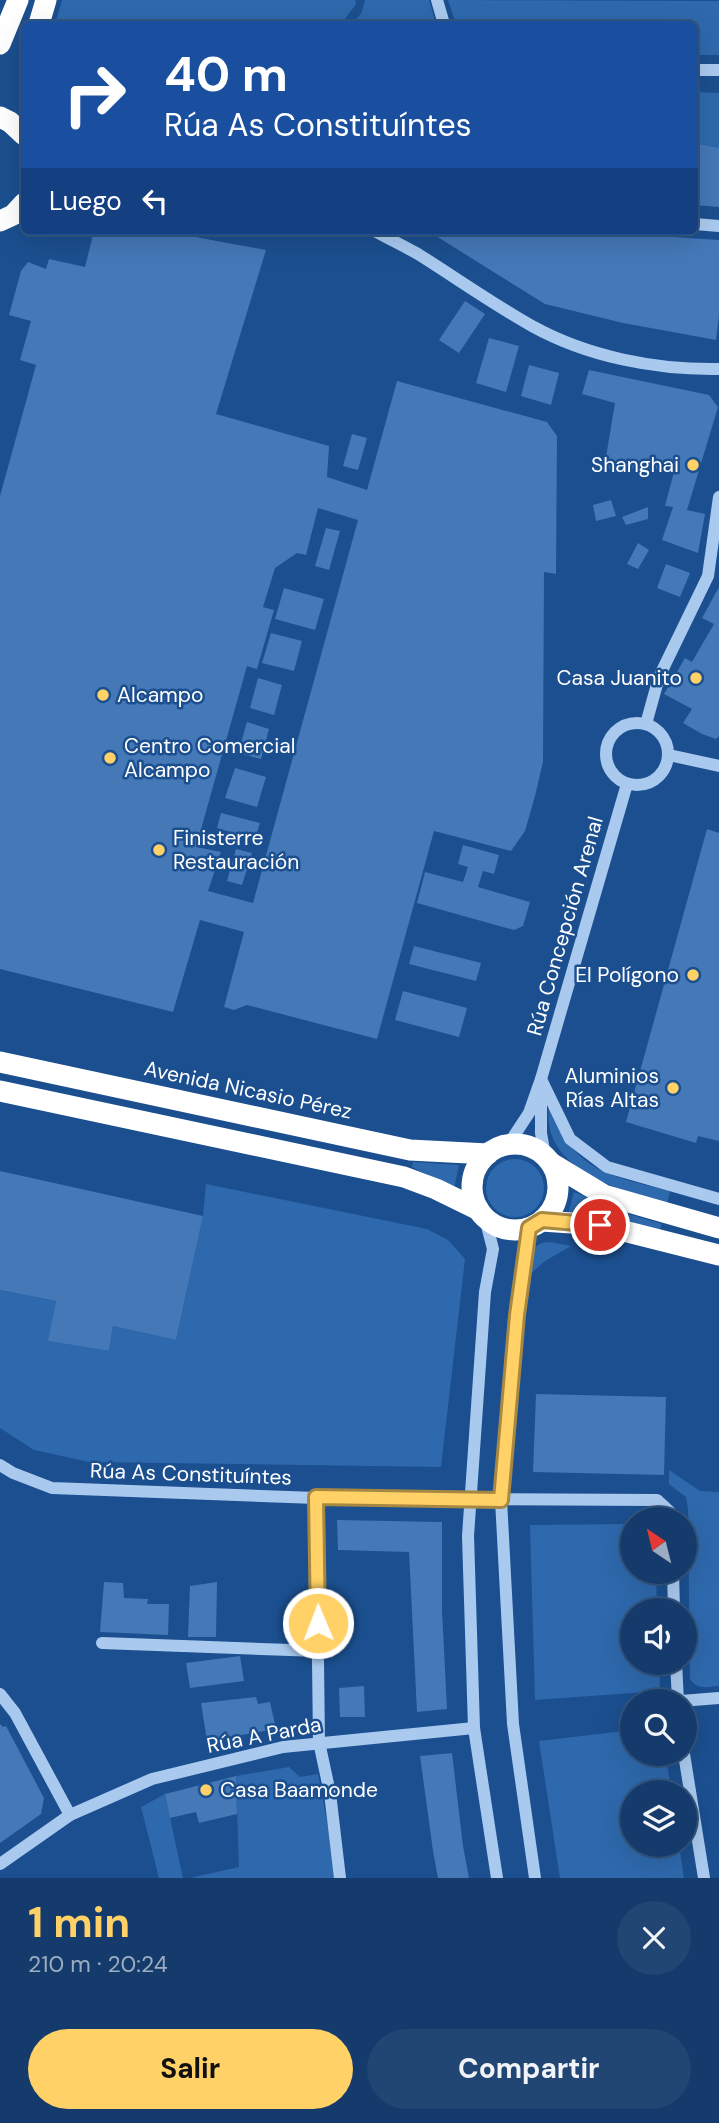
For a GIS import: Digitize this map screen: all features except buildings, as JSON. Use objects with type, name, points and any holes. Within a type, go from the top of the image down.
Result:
[{"type":"highway","points":[[0,44],[18,0]]},
{"type":"highway","points":[[40,21],[46,0]]},
{"type":"highway","points":[[0,117],[21,127]]},
{"type":"highway","name":"Avenida Nicasio Pérez","points":[[0,1062],[411,1150],[488,1154]]},
{"type":"highway","points":[[0,1091],[404,1177],[436,1189],[506,1229],[536,1224],[600,1225],[719,1255]]},
{"type":"highway","points":[[482,1214],[472,1187],[480,1164],[488,1154],[508,1145],[522,1145],[534,1149],[604,1195],[719,1228]]},
{"type":"highway","points":[[536,1224],[551,1211],[556,1200],[556,1175],[548,1160]]},
{"type":"street","points":[[437,0],[443,21]]},
{"type":"street","points":[[698,70],[719,70]]},
{"type":"street","points":[[698,224],[719,226]]},
{"type":"street","points":[[382,235],[534,327],[597,353],[656,365],[719,369]]},
{"type":"street","points":[[646,724],[659,677],[708,576],[719,497]]},
{"type":"street","points":[[708,576],[719,567]]},
{"type":"street","points":[[628,723],[646,724],[663,736],[669,755],[661,774],[654,780],[636,785],[627,784],[612,773],[607,765],[605,748],[608,740],[620,727],[628,723]]},
{"type":"street","points":[[669,755],[719,766]]},
{"type":"street","name":"Rúa Concepción Arenal","points":[[541,1079],[627,784]]},
{"type":"street","points":[[508,1145],[529,1113],[541,1079]]},
{"type":"street","points":[[541,1079],[541,1133],[548,1160]]},
{"type":"street","points":[[541,1079],[570,1139],[607,1167],[719,1199]]},
{"type":"street","points":[[482,1214],[493,1249],[485,1292],[468,1536],[474,1728],[497,1878]]},
{"type":"street","points":[[535,1878],[513,1724],[501,1500],[517,1315],[536,1224]]},
{"type":"street","name":"Rúa As Constituíntes","points":[[0,1465],[52,1488],[316,1497],[657,1500],[665,1507]]},
{"type":"street","points":[[316,1497],[319,1742],[330,1793],[340,1878]]},
{"type":"street","points":[[102,1643],[318,1651]]},
{"type":"street","points":[[0,1694],[15,1713],[71,1815]]},
{"type":"street","points":[[697,1700],[719,1698]]},
{"type":"street","name":"Rúa A Parda","points":[[0,1864],[71,1815],[152,1779],[284,1747],[474,1728]]},
{"type":"street","points":[[686,1766],[704,1878]]},
{"type":"shaded area","points":[[62,0],[355,0],[356,4],[343,21],[56,21]]},
{"type":"shaded area","points":[[365,0],[429,0],[435,21],[354,21],[361,14]]},
{"type":"shaded area","points":[[448,0],[719,1],[719,55],[698,55],[698,21],[455,21]]},
{"type":"shaded area","points":[[698,92],[719,93],[719,148],[699,144],[699,165]]},
{"type":"shaded area","points":[[549,1107],[565,1137],[580,1156],[603,1171],[670,1191],[667,1204],[607,1184],[571,1162],[558,1147],[550,1129]]},
{"type":"shaded area","points":[[509,1159],[521,1159],[536,1167],[544,1182],[544,1194],[536,1209],[521,1217],[509,1217],[494,1209],[486,1194],[486,1182],[494,1167]]},
{"type":"shaded area","points":[[413,1162],[459,1165],[454,1188],[412,1167]]},
{"type":"shaded area","points":[[206,1184],[427,1229],[448,1240],[465,1259],[441,1467],[89,1462],[34,1450],[0,1428],[0,1290],[56,1301],[49,1341],[109,1351],[113,1326],[176,1340],[203,1216]]},
{"type":"shaded area","points":[[574,1192],[625,1213],[662,1224],[659,1232],[568,1215]]},
{"type":"shaded area","points":[[550,1242],[571,1246],[545,1261],[528,1276],[532,1253],[538,1245]]},
{"type":"shaded area","points":[[669,1470],[700,1491],[719,1492],[719,1686],[699,1686],[690,1679],[690,1675],[697,1675],[697,1598],[689,1598],[689,1584],[697,1584],[697,1507],[688,1507],[686,1497],[669,1484]]},
{"type":"shaded area","points":[[620,1524],[620,1584],[656,1584],[657,1598],[620,1598],[620,1675],[659,1675],[660,1689],[620,1689],[620,1694],[535,1700],[530,1525]]},
{"type":"shaded area","points":[[620,1731],[620,1766],[668,1766],[669,1780],[620,1780],[620,1857],[681,1857],[684,1878],[560,1878],[539,1741]]},
{"type":"shaded area","points":[[289,1767],[300,1777],[318,1774],[334,1859],[334,1878],[190,1878],[239,1867],[236,1776]]},
{"type":"shaded area","points":[[165,1794],[183,1878],[159,1878],[141,1807]]},
{"type":"place","name":"Shanghai","points":[[693,465]]},
{"type":"place","name":"Casa Juanito","points":[[696,678]]},
{"type":"place","name":"Alcampo","points":[[103,695]]},
{"type":"place","name":"Centro Comercial Alcampo","points":[[110,758]]},
{"type":"place","name":"Finisterre Restauración","points":[[159,850]]},
{"type":"place","name":"El Polígono","points":[[693,975]]},
{"type":"place","name":"Aluminios Rías Altas","points":[[673,1088]]},
{"type":"place","name":"Casa Baamonde","points":[[206,1790]]},
{"type":"route","points":[[318,1623],[316,1497],[501,1500],[517,1315],[529,1228],[542,1220],[600,1225]]}]
